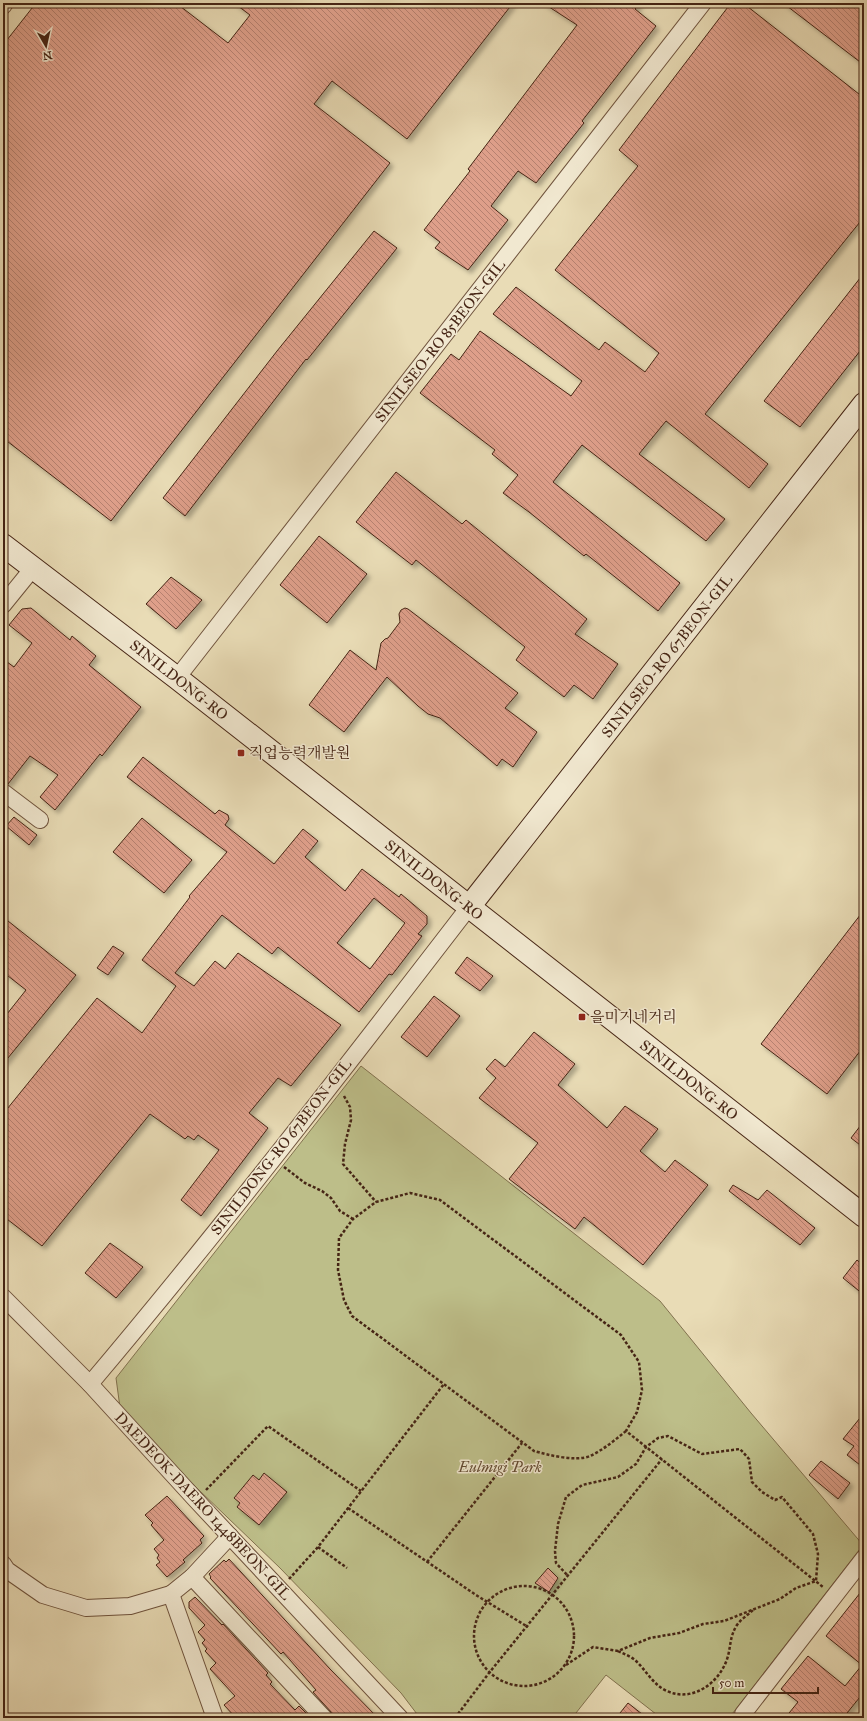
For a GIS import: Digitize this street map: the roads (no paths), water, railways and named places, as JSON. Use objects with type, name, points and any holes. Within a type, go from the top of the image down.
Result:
[{"type":"main road","name":"SINILSEO-RO 67BEON-GIL","points":[[469,908],[864,404]]},
{"type":"main road","name":"SINILDONG-RO","points":[[3,544],[177,678],[864,1216]]},
{"type":"street","name":"SINILSEO-RO 85BEON-GIL","points":[[177,678],[703,3]]},
{"type":"street","points":[[3,605],[33,568]]},
{"type":"street","points":[[3,792],[40,820]]},
{"type":"street","name":"SINILDONG-RO 67BEON-GIL","points":[[90,1384],[157,1304],[352,1059],[469,908]]},
{"type":"street","name":"DAEDEOK-DAERO 1448BEON-GIL","points":[[3,1297],[90,1384],[196,1500],[400,1718]]},
{"type":"street","points":[[3,1564],[7,1570],[43,1595],[86,1608],[130,1606],[171,1594],[192,1577],[230,1536]]},
{"type":"street","points":[[748,1718],[743,1714],[864,1558]]},
{"type":"street","points":[[192,1577],[324,1718]]},
{"type":"street","points":[[171,1594],[215,1718]]},
{"type":"place","name":"직업능력개발원","points":[[241,753]]},
{"type":"place","name":"을미기네거리","points":[[582,1017]]},
{"type":"park label","name":"Eulmigi Park","points":[[500,1467]]}]
